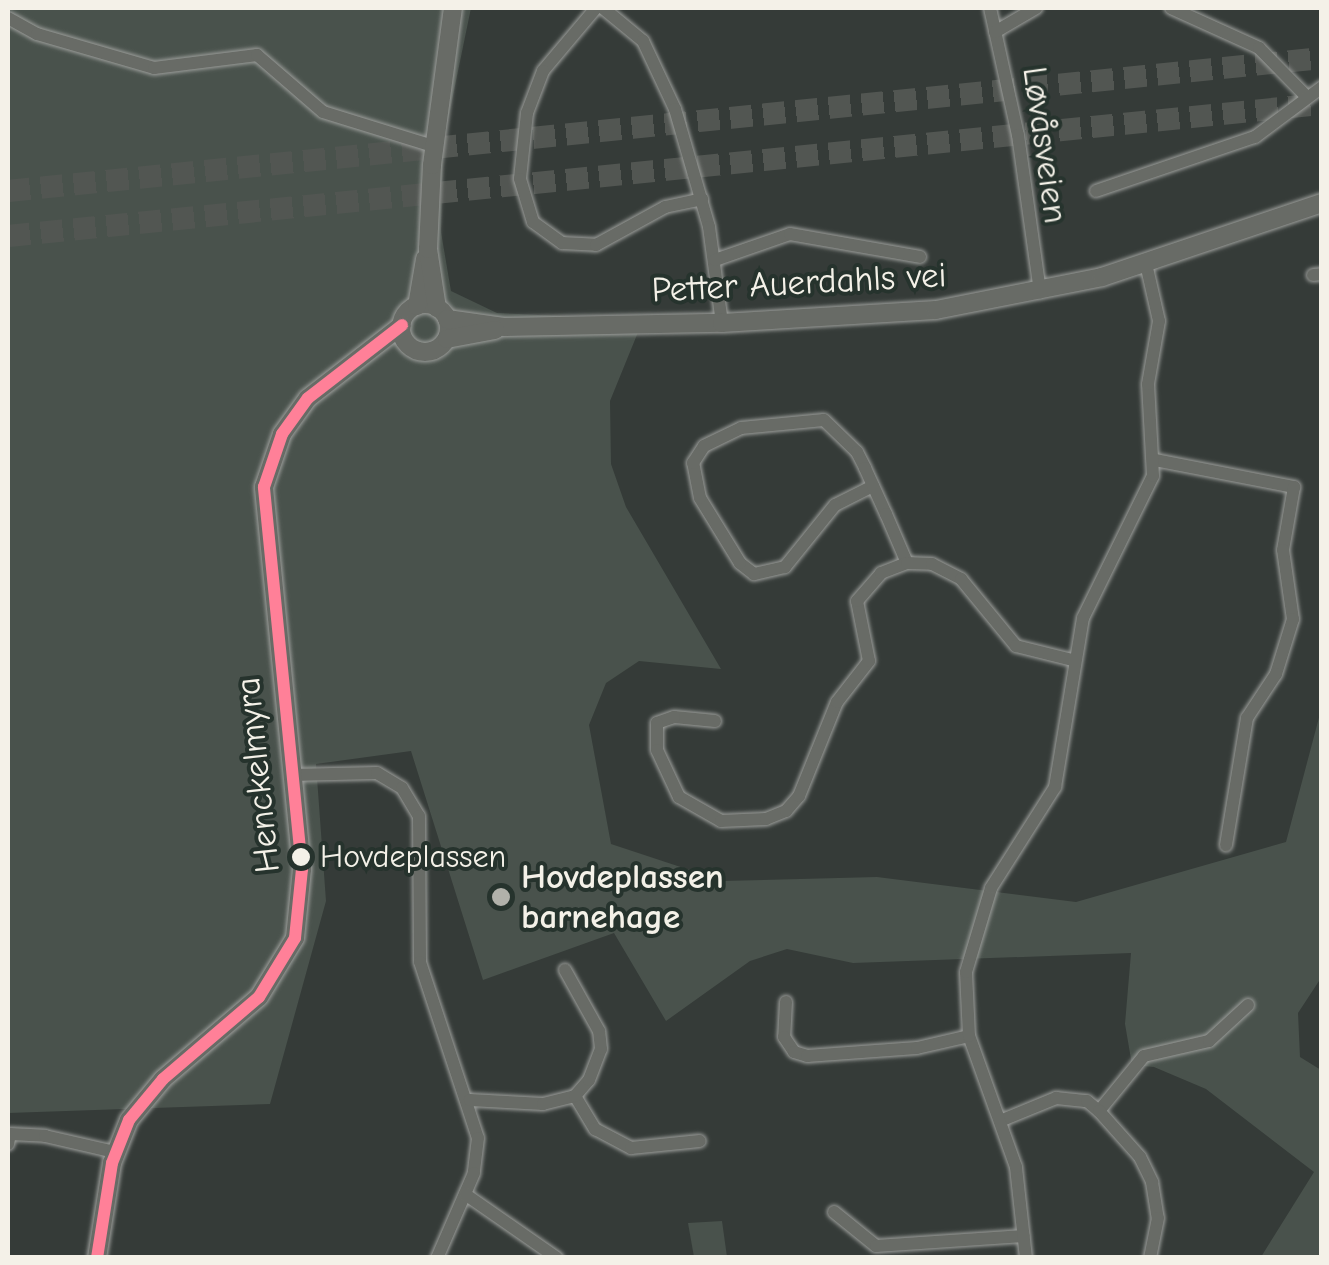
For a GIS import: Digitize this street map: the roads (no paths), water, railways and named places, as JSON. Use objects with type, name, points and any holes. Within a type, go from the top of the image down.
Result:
[{"type":"street","points":[[428,249],[447,339],[435,350],[412,348],[402,326],[417,306],[428,249],[433,146],[454,8]]},
{"type":"street","points":[[702,199],[665,207],[596,245],[562,243],[532,222],[520,179],[526,112],[543,70],[599,8],[630,26],[652,56],[702,199],[715,260],[722,324]]},
{"type":"street","name":"Løvåsveien","points":[[990,8],[1018,135],[1040,292]]},
{"type":"street","points":[[994,32],[1036,8]]},
{"type":"street","points":[[1171,8],[1259,48],[1304,94]]},
{"type":"street","points":[[8,18],[37,34],[154,68],[257,55],[324,112],[433,146]]},
{"type":"street","points":[[1096,191],[1256,137],[1304,94],[1322,87]]},
{"type":"street","name":"Petter Auerdahls vei","points":[[447,339],[505,327],[722,324],[910,313],[1040,292],[1146,264],[1322,202]]},
{"type":"street","points":[[715,260],[790,234],[920,256]]},
{"type":"street","points":[[1026,1258],[1016,1167],[969,1036],[966,972],[972,934],[991,888],[1056,787],[1068,735],[1072,660],[1083,618],[1146,497],[1155,460],[1148,393],[1159,320],[1146,264]]},
{"type":"street","points":[[417,306],[442,313]]},
{"type":"street","name":"Petter Auerdahls vei","points":[[442,313],[505,327]]},
{"type":"street","name":"Henckelmyra","points":[[97,1258],[115,1152],[152,1089],[252,1004],[286,959],[302,892],[264,487],[296,412],[402,326]]},
{"type":"street","name":"Henckelmyra","points":[[360,361],[412,348]]},
{"type":"street","points":[[873,486],[836,505],[785,567],[754,574],[740,563],[700,498],[693,462],[704,446],[741,428],[814,417],[848,440],[873,486],[907,563]]},
{"type":"street","points":[[1155,460],[1294,487],[1283,550],[1293,618],[1276,674],[1248,718],[1226,845]]},
{"type":"street","points":[[714,721],[674,717],[656,723],[660,759],[679,797],[721,821],[766,819],[786,810],[799,796],[836,702],[870,661],[856,601],[881,573],[907,563],[932,564],[961,579],[1016,646],[1072,660]]},
{"type":"street","points":[[291,774],[370,772],[393,782],[414,806],[424,837],[417,912],[422,974],[470,1100],[478,1153],[437,1258]]},
{"type":"street","points":[[470,1100],[543,1104],[575,1096],[597,1067],[600,1049],[592,1012],[565,970]]},
{"type":"street","points":[[786,1002],[784,1037],[794,1052],[808,1056],[917,1048],[969,1036]]},
{"type":"street","points":[[1099,1111],[1144,1056],[1209,1040],[1248,1005]]},
{"type":"street","points":[[575,1096],[596,1130],[631,1148],[700,1141]]},
{"type":"street","points":[[1000,1120],[1056,1098],[1086,1101],[1099,1111],[1140,1157],[1152,1182],[1158,1218],[1150,1258]]},
{"type":"street","points":[[8,1144],[10,1134],[45,1136],[115,1152]]},
{"type":"street","points":[[465,1194],[557,1258]]},
{"type":"street","points":[[834,1212],[873,1252],[1024,1236]]},
{"type":"street","points":[[954,1258],[958,1240]]},
{"type":"tunnel","points":[[8,191],[1322,58]]},
{"type":"tunnel","points":[[8,236],[1322,104]]},
{"type":"place","name":"Hovdeplassen","points":[[301,857]]},
{"type":"place","name":"Hovdeplassen barnehage","points":[[501,897]]}]
